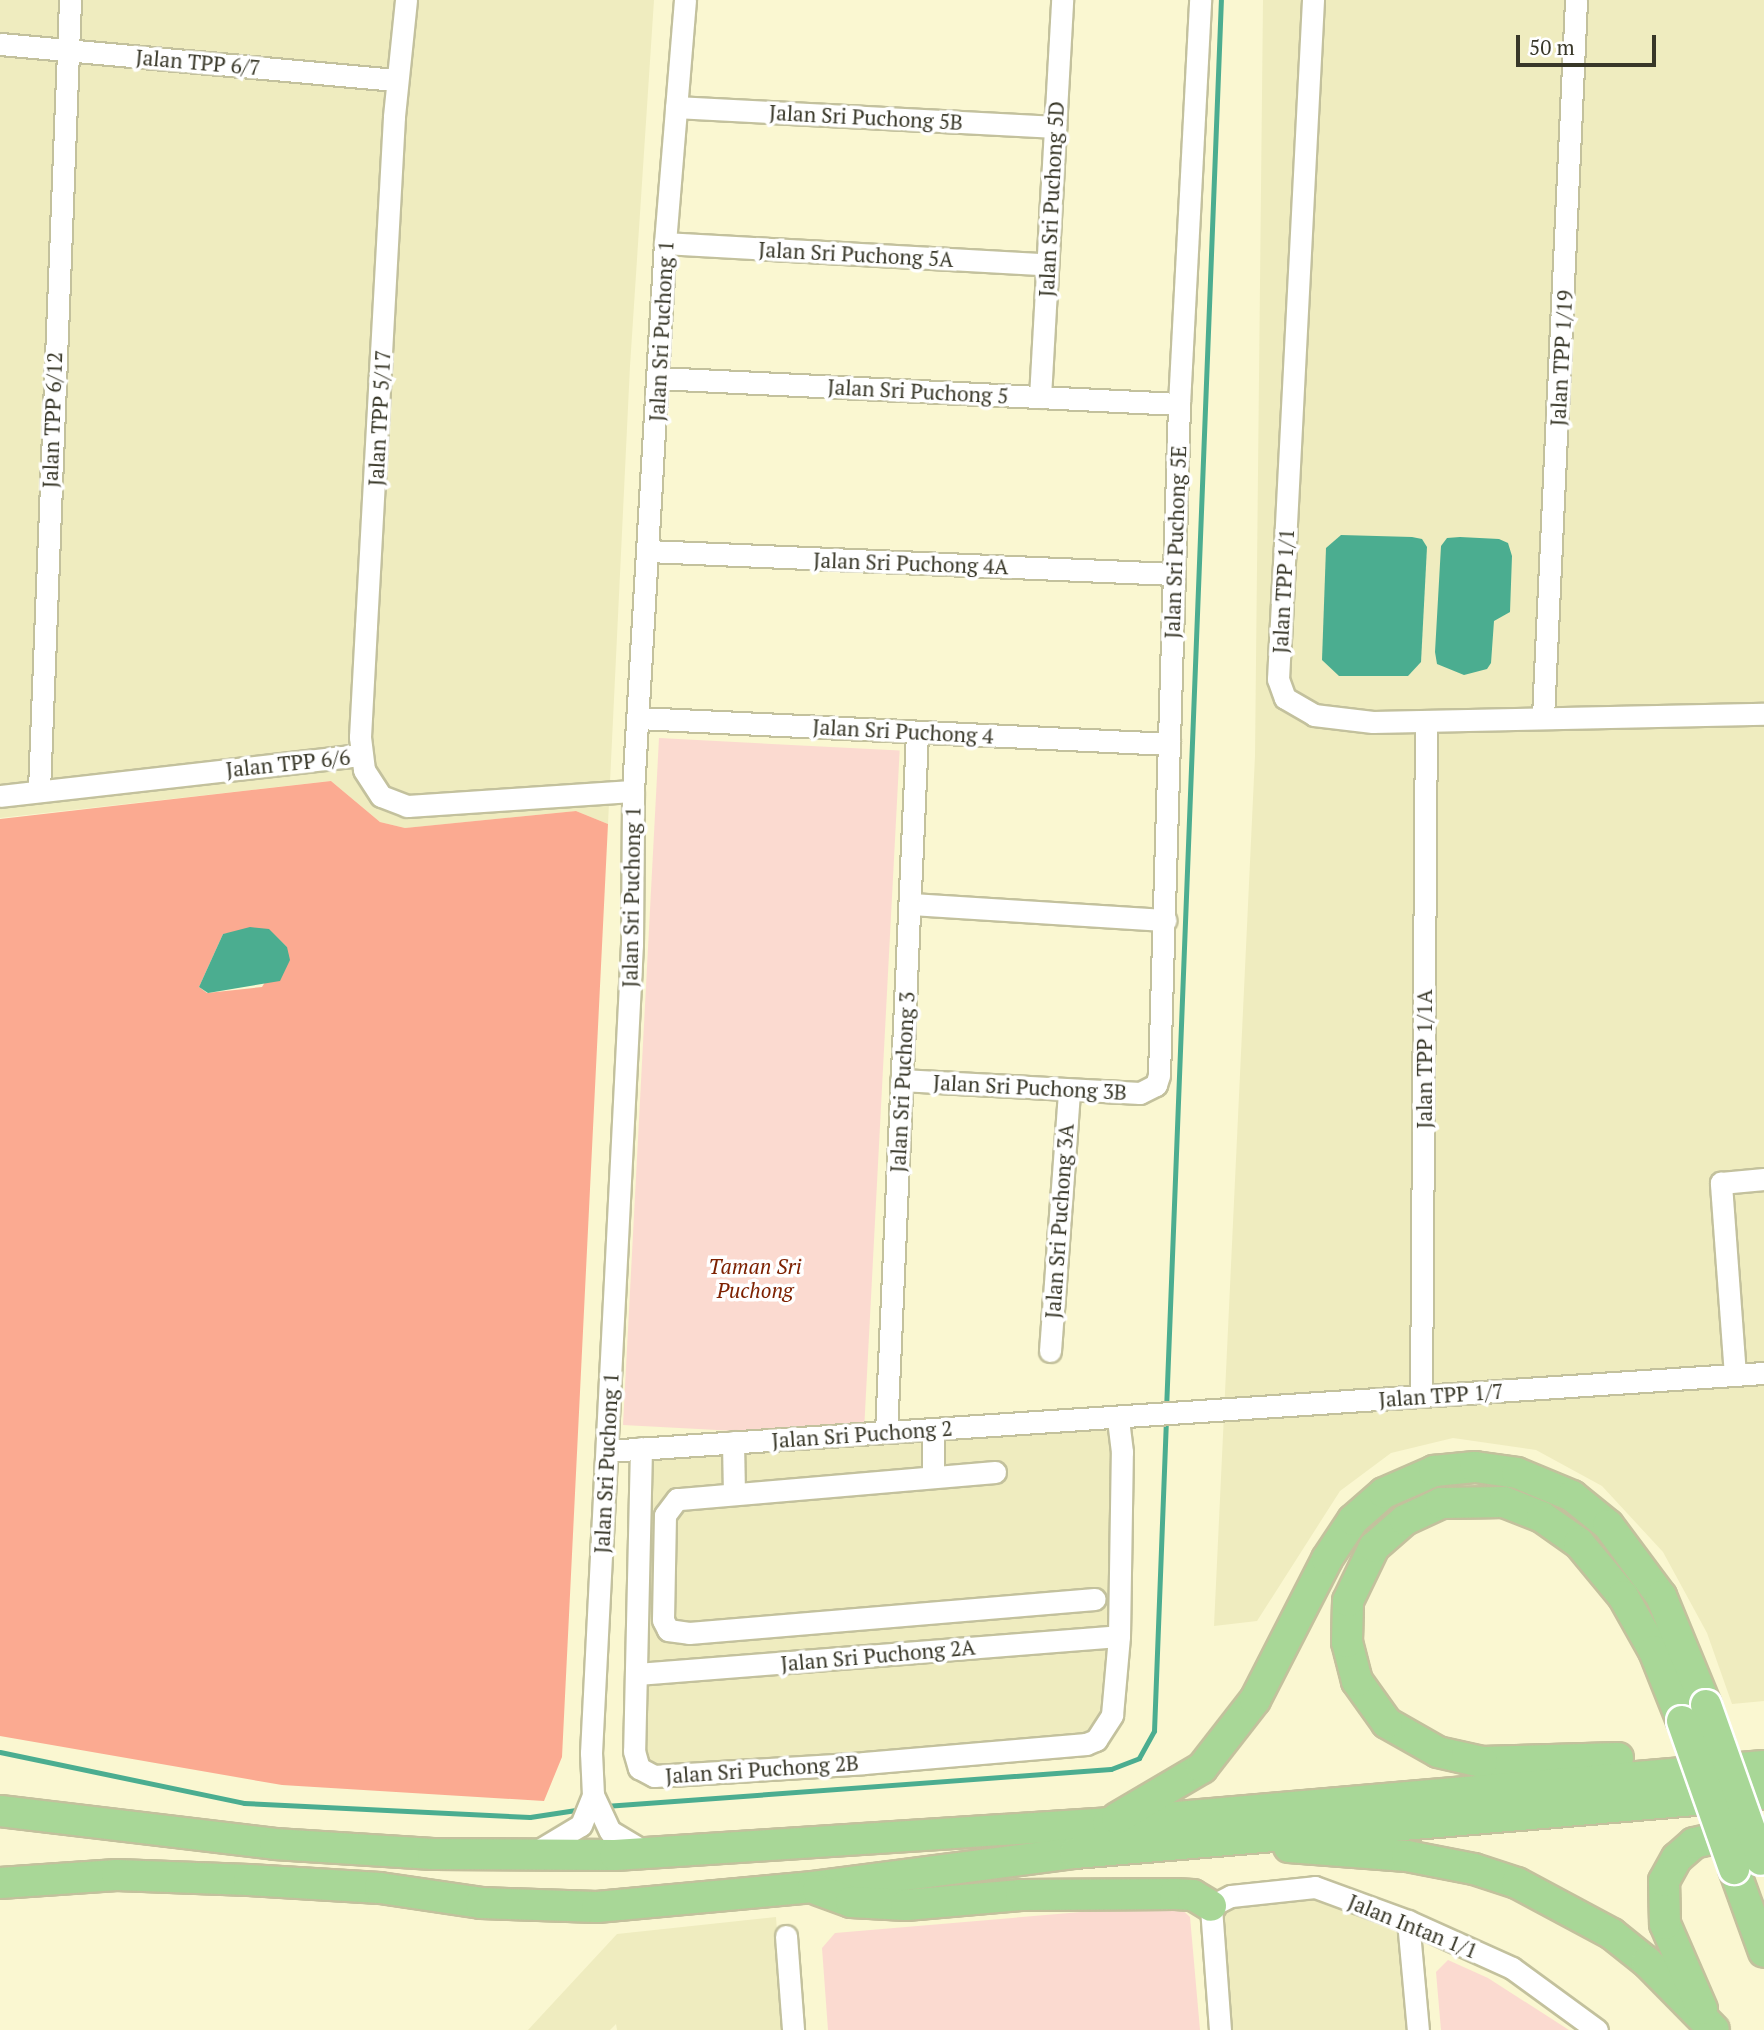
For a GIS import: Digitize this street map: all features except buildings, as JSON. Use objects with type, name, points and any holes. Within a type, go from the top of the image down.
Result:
[{"type":"highway","points":[[1108,1824],[1202,1768],[1255,1700],[1327,1559],[1353,1520],[1384,1493],[1407,1481],[1453,1468],[1494,1468],[1554,1486],[1590,1510],[1622,1539],[1650,1577],[1681,1637],[1694,1713]]},
{"type":"highway","points":[[1674,1774],[1648,1760],[1631,1757],[1482,1762],[1438,1752],[1402,1734],[1370,1702],[1351,1664],[1348,1601],[1363,1563],[1405,1520],[1441,1503],[1504,1502],[1542,1517],[1579,1542],[1617,1586],[1694,1713],[1753,1867],[1764,1952]]},
{"type":"highway","points":[[0,1811],[275,1844],[433,1854],[647,1852],[1108,1824],[1764,1766]]},
{"type":"highway","points":[[0,1883],[117,1875],[236,1879],[380,1888],[481,1903],[597,1906],[813,1887],[1075,1853],[1764,1794]]},
{"type":"highway","points":[[1708,2023],[1698,1992],[1665,1924],[1664,1881],[1677,1858],[1693,1843],[1764,1830]]},
{"type":"highway","points":[[1275,1836],[1301,1851],[1407,1856],[1474,1868],[1517,1883],[1612,1934],[1708,2023]]},
{"type":"highway","points":[[813,1887],[864,1903],[1175,1894],[1193,1895],[1211,1906]]},
{"type":"street","name":"Jalan TPP 6/12","points":[[39,790],[70,0]]},
{"type":"street","name":"Jalan TPP 5/17","points":[[361,755],[396,80],[406,0]]},
{"type":"street","name":"Jalan Sri Puchong 1","points":[[647,1852],[620,1840],[606,1824],[593,1799],[591,1753],[632,945],[633,791],[666,243],[685,0]]},
{"type":"street","name":"Jalan Sri Puchong 5D","points":[[1040,397],[1062,0]]},
{"type":"street","name":"Jalan Sri Puchong 5E","points":[[1156,1085],[1165,920],[1179,404],[1200,0]]},
{"type":"street","name":"Jalan TPP 1/1","points":[[1313,0],[1279,679],[1285,698],[1314,715],[1426,721],[1543,716],[1764,714]]},
{"type":"street","name":"Jalan TPP 1/19","points":[[1543,716],[1576,0]]},
{"type":"street","name":"Jalan TPP 6/7","points":[[0,44],[396,80]]},
{"type":"street","name":"Jalan Sri Puchong 5B","points":[[676,107],[1055,127]]},
{"type":"street","name":"Jalan Sri Puchong 5A","points":[[666,243],[1046,264]]},
{"type":"street","name":"Jalan Sri Puchong 5","points":[[658,378],[1179,404]]},
{"type":"street","name":"Jalan Sri Puchong 4A","points":[[648,551],[1174,574]]},
{"type":"street","name":"Jalan Sri Puchong 4","points":[[638,718],[1169,744]]},
{"type":"street","name":"Jalan TPP 1/1A","points":[[1421,1396],[1426,721]]},
{"type":"street","name":"Jalan Sri Puchong 3","points":[[886,1432],[917,732]]},
{"type":"street","name":"Jalan TPP 6/6","points":[[0,796],[361,755],[370,784],[381,796],[407,806],[633,791]]},
{"type":"street","points":[[910,904],[1165,920]]},
{"type":"street","name":"Jalan Sri Puchong 3B","points":[[901,1080],[1140,1093],[1156,1085]]},
{"type":"street","name":"Jalan Sri Puchong 3A","points":[[1050,1351],[1069,1090]]},
{"type":"street","points":[[1735,1375],[1721,1183],[1764,1179]]},
{"type":"street","name":"Jalan TPP 1/7","points":[[1123,1418],[1764,1374]]},
{"type":"street","points":[[1119,1636],[1123,1418]]},
{"type":"street","name":"Jalan Sri Puchong 2","points":[[607,1451],[1123,1418]]},
{"type":"street","points":[[933,1429],[933,1477]]},
{"type":"street","points":[[733,1442],[734,1492]]},
{"type":"street","name":"Jalan Sri Puchong 2B","points":[[641,1448],[634,1751],[646,1774],[864,1763],[1086,1744],[1096,1740],[1112,1716],[1119,1636]]},
{"type":"street","points":[[668,1630],[662,1610],[669,1505],[685,1496],[995,1472]]},
{"type":"street","points":[[638,1633],[668,1630],[689,1633],[1095,1599]]},
{"type":"street","name":"Jalan Sri Puchong 2A","points":[[637,1674],[1119,1636]]},
{"type":"street","name":"Jalan Sri Puchong 1","points":[[531,1854],[561,1841],[581,1825],[593,1799]]},
{"type":"street","name":"Jalan Intan 1/1","points":[[1211,1906],[1231,1896],[1315,1887],[1408,1921],[1512,1968],[1597,2030]]},
{"type":"street","points":[[1211,1906],[1220,2030]]},
{"type":"street","points":[[1408,1921],[1418,2030]]},
{"type":"street","points":[[786,1936],[793,2030]]},
{"type":"shaded area","points":[[0,0],[654,0],[630,366],[608,824],[576,811],[405,828],[380,822],[331,781],[0,818]]},
{"type":"shaded area","points":[[1263,0],[1764,0],[1764,1701],[1732,1704],[1707,1633],[1663,1552],[1602,1486],[1536,1450],[1453,1438],[1391,1453],[1340,1491],[1257,1621],[1214,1626],[1255,756]]},
{"type":"shaded area","points":[[331,781],[380,822],[405,828],[576,811],[608,824],[562,1757],[544,1801],[282,1785],[0,1736],[0,819]],"holes":[[[269,930],[287,947],[262,987],[207,993],[199,987],[223,934]]]},
{"type":"shaded area","points":[[1111,1425],[1115,1453],[1106,1716],[1093,1734],[654,1771],[640,1750],[649,1455]]},
{"type":"shaded area","points":[[1309,1895],[1402,1927],[1411,2030],[1227,2030],[1218,1909],[1237,1902]]},
{"type":"shaded area","points":[[776,1917],[784,2030],[617,2030],[616,2024],[610,2030],[528,2030],[617,1934]]},
{"type":"green space","name":"Taman Sri Puchong","points":[[659,738],[900,751],[864,1438],[623,1425]]},
{"type":"green space","points":[[1176,1904],[1190,1917],[1200,2030],[828,2030],[822,1948],[835,1933]]},
{"type":"green space","points":[[1448,1960],[1488,1978],[1569,2030],[1441,2030],[1436,1972]]},
{"type":"water","points":[[1341,535],[1412,537],[1422,539],[1427,547],[1421,662],[1408,676],[1339,676],[1322,660],[1326,548]]},
{"type":"water","points":[[1447,538],[1499,539],[1508,543],[1512,556],[1510,612],[1494,621],[1491,663],[1487,669],[1464,675],[1437,664],[1435,652],[1441,546]]},
{"type":"water","points":[[250,927],[269,929],[287,947],[290,960],[280,981],[208,993],[199,987],[223,934]]},
{"type":"waterway","points":[[1166,1410],[1221,0]]},
{"type":"waterway","points":[[605,1806],[1111,1769],[1139,1758],[1154,1731],[1166,1420]]},
{"type":"waterway","points":[[0,1752],[244,1803],[530,1817],[582,1809]]}]
